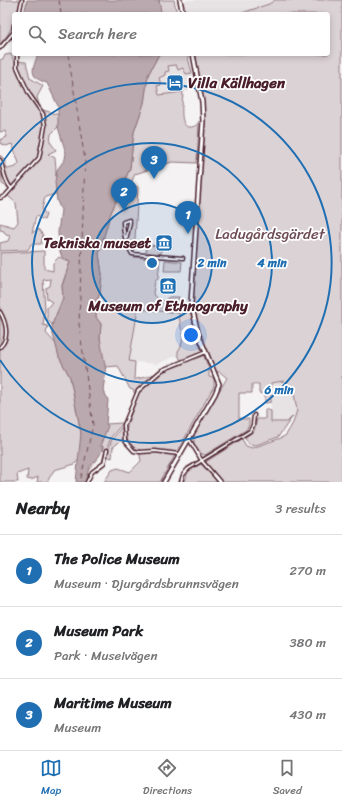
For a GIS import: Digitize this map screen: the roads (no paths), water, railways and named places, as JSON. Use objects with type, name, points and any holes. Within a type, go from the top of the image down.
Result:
[{"type":"street","points":[[19,12],[22,0]]},
{"type":"street","points":[[180,0],[183,12]]},
{"type":"street","points":[[0,48],[12,34]]},
{"type":"street","points":[[0,198],[5,196],[10,188],[39,158],[45,126],[43,114],[29,94],[17,67],[17,56]]},
{"type":"street","points":[[164,482],[218,386],[218,378],[196,326],[191,302],[203,121],[201,98],[193,56]]},
{"type":"street","points":[[0,160],[4,169],[7,184],[10,188]]},
{"type":"street","points":[[126,241],[130,222],[126,220],[123,222],[123,228],[126,241],[132,254],[184,258]]},
{"type":"street","points":[[0,312],[6,333],[4,342],[0,347]]},
{"type":"street","points":[[179,454],[155,451],[134,451],[125,441],[124,425],[138,390],[162,370],[206,352]]},
{"type":"street","points":[[181,482],[185,472],[250,431],[253,425],[254,415]]},
{"type":"street","points":[[189,439],[202,461],[220,482]]},
{"type":"street","points":[[87,482],[92,472],[104,463],[107,450]]},
{"type":"place","name":"Villa Källhagen","points":[[175,83]]},
{"type":"place","name":"Maritime Museum","points":[[154,179]]},
{"type":"place","name":"Museum Park","points":[[124,211]]},
{"type":"place","name":"The Police Museum","points":[[188,234]]},
{"type":"place","name":"Tekniska museet","points":[[164,243]]},
{"type":"place","name":"Museum of Ethnography","points":[[168,286]]},
{"type":"park label","name":"Ladugårdsgärdet","points":[[270,234]]}]
